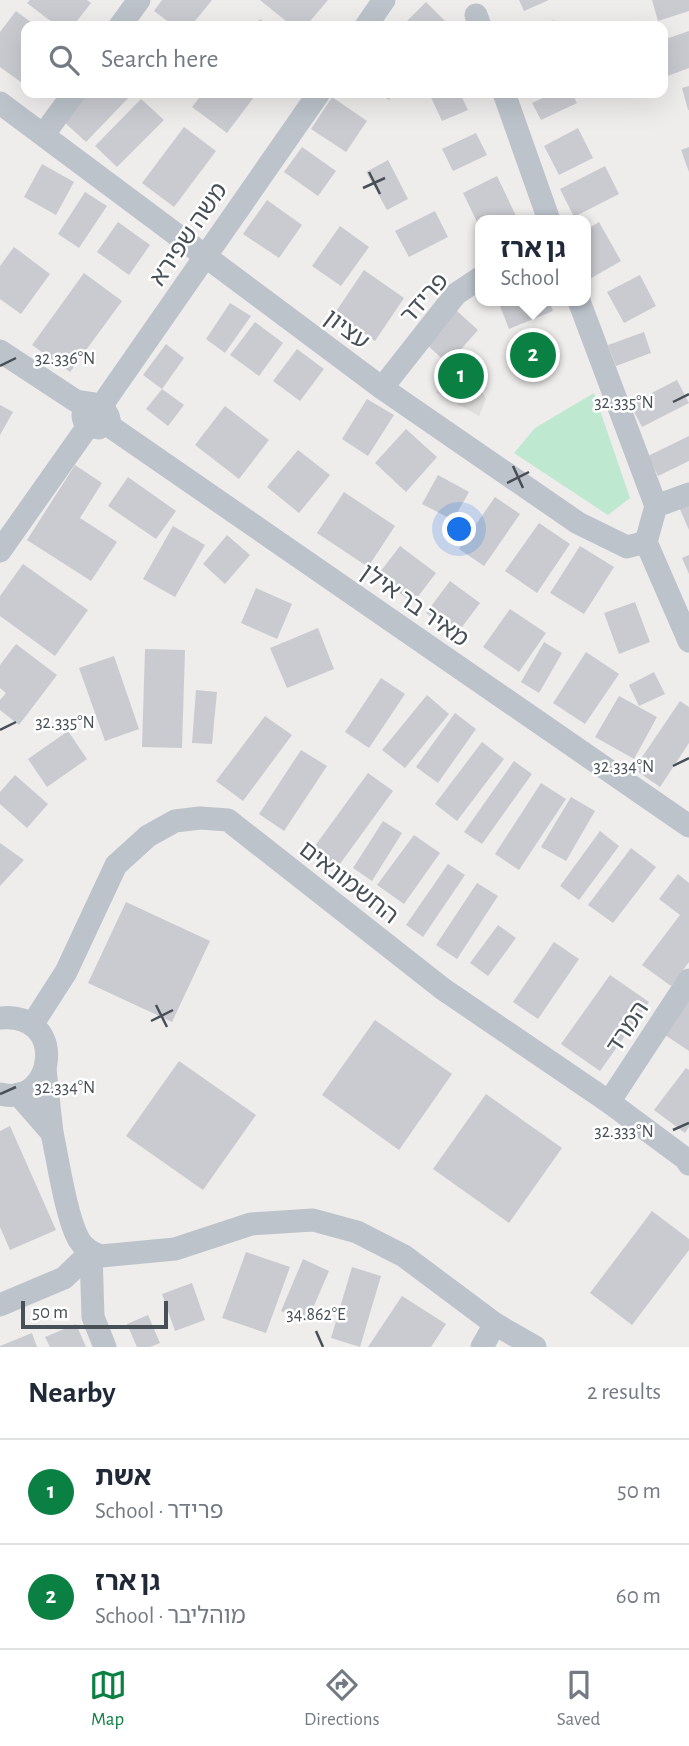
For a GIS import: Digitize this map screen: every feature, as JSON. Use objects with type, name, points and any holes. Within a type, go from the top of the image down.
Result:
[{"type":"street","points":[[124,21],[139,0]]},
{"type":"street","points":[[369,21],[384,0]]},
{"type":"street","points":[[44,134],[70,98]]},
{"type":"street","name":"משה שפירא","points":[[0,551],[315,98]]},
{"type":"street","points":[[506,98],[547,215]]},
{"type":"street","name":"עציון","points":[[0,103],[382,388],[578,523],[627,547],[646,542]]},
{"type":"street","name":"פרידר","points":[[382,388],[456,294],[475,282]]},
{"type":"street","points":[[581,306],[656,506],[646,542],[689,641]]},
{"type":"street","name":"מאיר בר אילן","points":[[0,351],[686,818]]},
{"type":"street","points":[[656,506],[689,494]]},
{"type":"street","name":"החשמונאים","points":[[32,1025],[66,972],[116,864],[148,836],[175,821],[200,818],[228,820],[443,989],[609,1102],[689,1164]]},
{"type":"street","name":"המרד","points":[[609,1102],[689,980]]},
{"type":"street","points":[[0,1018],[22,1019],[41,1033],[46,1045],[52,1133],[73,1226],[80,1242],[92,1252],[101,1256],[175,1249],[251,1224],[313,1220],[357,1232],[404,1256],[495,1324],[535,1347]]},
{"type":"street","points":[[9,1094],[30,1089],[46,1069]]},
{"type":"street","points":[[9,1094],[52,1133]]},
{"type":"street","points":[[0,1305],[64,1278],[92,1252]]},
{"type":"street","points":[[92,1252],[93,1317],[105,1347]]},
{"type":"street","points":[[482,1347],[495,1324]]},
{"type":"shaded area","points":[[540,329],[556,369],[527,381],[511,341]]},
{"type":"shaded area","points":[[463,360],[486,399],[479,416],[436,392]]},
{"type":"green space","points":[[594,393],[630,498],[608,515],[514,453],[535,428]]},
{"type":"building","points":[[30,0],[87,0],[91,3],[77,21],[50,21],[27,3]]},
{"type":"building","points":[[162,0],[212,0],[195,21],[167,21],[154,11]]},
{"type":"building","points":[[260,0],[328,0],[310,21],[286,21]]},
{"type":"building","points":[[519,0],[549,0],[524,11]]},
{"type":"building","points":[[652,0],[689,0],[689,11],[658,21]]},
{"type":"building","points":[[426,2],[445,21],[407,21]]},
{"type":"building","points":[[16,11],[29,21],[21,21],[21,82],[0,67],[0,32]]},
{"type":"building","points":[[689,31],[689,68],[668,76],[668,38]]},
{"type":"building","points":[[689,86],[689,110],[688,110],[682,88]]},
{"type":"building","points":[[83,98],[128,98],[86,142],[62,120]]},
{"type":"building","points":[[199,98],[253,98],[227,133],[192,107]]},
{"type":"building","points":[[331,98],[367,121],[346,152],[311,129]]},
{"type":"building","points":[[431,98],[462,98],[468,110],[442,121]]},
{"type":"building","points":[[542,98],[574,98],[577,103],[541,120],[532,103]]},
{"type":"building","points":[[141,99],[164,120],[117,167],[95,146]]},
{"type":"building","points":[[184,127],[216,151],[174,207],[142,183]]},
{"type":"building","points":[[578,128],[593,158],[559,175],[544,146]]},
{"type":"building","points":[[476,133],[487,155],[453,171],[442,149]]},
{"type":"building","points":[[302,147],[336,171],[318,196],[284,172]]},
{"type":"building","points":[[689,147],[689,172],[681,150]]},
{"type":"building","points":[[388,160],[408,199],[387,210],[366,172]]},
{"type":"building","points":[[42,164],[74,182],[56,215],[24,197]]},
{"type":"building","points":[[605,166],[619,194],[573,215],[560,189]]},
{"type":"building","points":[[497,176],[516,215],[475,215],[475,218],[463,193]]},
{"type":"building","points":[[85,192],[107,206],[79,248],[58,234]]},
{"type":"building","points":[[267,200],[302,225],[279,258],[243,234]]},
{"type":"building","points":[[435,211],[448,237],[409,257],[395,231]]},
{"type":"building","points":[[118,222],[150,245],[129,275],[97,252]]},
{"type":"building","points":[[599,222],[621,261],[591,278],[591,227]]},
{"type":"building","points":[[340,226],[369,247],[341,286],[312,266]]},
{"type":"building","points":[[14,247],[50,274],[21,314],[0,299],[0,266]]},
{"type":"building","points":[[364,270],[404,298],[375,341],[335,313]]},
{"type":"building","points":[[84,273],[122,301],[70,372],[32,345]]},
{"type":"building","points":[[640,275],[656,306],[624,323],[607,292]]},
{"type":"building","points":[[230,303],[251,316],[225,353],[206,339]]},
{"type":"building","points":[[500,306],[551,306],[553,311],[509,329]]},
{"type":"building","points":[[456,310],[478,330],[448,364],[426,344]]},
{"type":"building","points":[[255,322],[283,343],[259,376],[230,355]]},
{"type":"building","points":[[644,332],[651,353],[616,366],[608,345]]},
{"type":"building","points":[[166,344],[184,358],[162,389],[143,375]]},
{"type":"building","points":[[297,349],[324,369],[300,401],[273,381]]},
{"type":"building","points":[[677,380],[689,403],[642,427],[630,404]]},
{"type":"building","points":[[162,389],[184,405],[168,426],[146,409]]},
{"type":"building","points":[[367,399],[394,415],[368,456],[342,439]]},
{"type":"building","points":[[0,405],[13,412],[0,435]]},
{"type":"building","points":[[225,406],[269,440],[239,479],[195,445]]},
{"type":"building","points":[[406,429],[437,457],[406,492],[375,463]]},
{"type":"building","points":[[689,436],[689,461],[658,476],[648,456]]},
{"type":"building","points":[[298,450],[330,475],[299,513],[267,487]]},
{"type":"building","points":[[75,465],[102,483],[80,518],[117,542],[91,581],[27,540]]},
{"type":"building","points":[[438,475],[469,492],[453,520],[422,504]]},
{"type":"building","points":[[128,477],[176,511],[156,539],[108,506]]},
{"type":"building","points":[[344,492],[395,526],[368,567],[317,533]]},
{"type":"building","points":[[495,497],[520,514],[484,566],[459,549]]},
{"type":"building","points":[[689,502],[689,530],[679,507]]},
{"type":"building","points":[[539,523],[570,544],[537,593],[505,571]]},
{"type":"building","points":[[173,526],[205,545],[175,597],[143,579]]},
{"type":"building","points":[[227,535],[250,555],[225,584],[203,564]]},
{"type":"building","points":[[400,546],[436,573],[413,603],[377,576]]},
{"type":"building","points":[[580,546],[614,567],[584,614],[550,593]]},
{"type":"building","points":[[689,555],[689,574],[682,558]]},
{"type":"building","points":[[23,564],[88,610],[55,656],[0,616],[0,596]]},
{"type":"building","points":[[450,581],[480,603],[456,635],[426,613]]},
{"type":"building","points":[[256,588],[292,604],[277,639],[241,623]]},
{"type":"building","points":[[635,602],[650,642],[619,654],[604,613]]},
{"type":"building","points":[[510,609],[546,633],[519,672],[483,647]]},
{"type":"building","points":[[318,628],[334,669],[287,688],[270,648]]},
{"type":"building","points":[[544,642],[562,653],[539,693],[521,682]]},
{"type":"building","points":[[16,644],[57,675],[19,725],[0,710],[0,700],[6,693],[0,688],[0,665]]},
{"type":"building","points":[[145,649],[185,650],[182,748],[142,747]]},
{"type":"building","points":[[586,652],[619,674],[585,724],[553,703]]},
{"type":"building","points":[[114,656],[139,729],[105,741],[79,668]]},
{"type":"building","points":[[654,672],[665,694],[639,706],[629,685]]},
{"type":"building","points":[[381,678],[405,694],[369,748],[345,732]]},
{"type":"building","points":[[196,690],[217,692],[212,744],[192,743]]},
{"type":"building","points":[[427,695],[449,714],[405,768],[382,750]]},
{"type":"building","points":[[619,696],[657,717],[634,759],[595,737]]},
{"type":"building","points":[[680,701],[689,707],[689,743],[660,787],[634,769]]},
{"type":"building","points":[[455,713],[476,729],[438,783],[416,767]]},
{"type":"building","points":[[265,716],[292,735],[243,801],[216,781]]},
{"type":"building","points":[[68,731],[87,759],[47,787],[28,759]]},
{"type":"building","points":[[482,742],[504,759],[457,821],[435,804]]},
{"type":"building","points":[[301,750],[327,766],[284,831],[259,814]]},
{"type":"building","points":[[514,761],[532,774],[482,844],[464,832]]},
{"type":"building","points":[[368,773],[393,791],[337,868],[312,850]]},
{"type":"building","points":[[15,775],[48,804],[27,828],[0,804],[0,792]]},
{"type":"building","points":[[541,783],[566,799],[519,870],[495,854]]},
{"type":"building","points":[[571,797],[595,811],[566,861],[541,847]]},
{"type":"building","points":[[383,821],[402,833],[372,881],[353,868]]},
{"type":"building","points":[[600,831],[619,846],[579,900],[560,886]]},
{"type":"building","points":[[414,835],[440,853],[404,904],[377,885]]},
{"type":"building","points":[[0,843],[24,860],[0,886]]},
{"type":"building","points":[[631,848],[656,867],[613,923],[588,905]]},
{"type":"building","points":[[448,864],[465,875],[423,937],[406,925]]},
{"type":"building","points":[[678,874],[689,883],[689,962],[671,986],[642,965],[680,915],[659,899]]},
{"type":"building","points":[[477,883],[498,896],[457,959],[436,945]]},
{"type":"building","points":[[126,902],[210,941],[172,1022],[88,983]]},
{"type":"building","points":[[498,925],[516,938],[488,976],[470,963]]},
{"type":"building","points":[[554,942],[579,959],[538,1019],[513,1002]]},
{"type":"building","points":[[610,975],[649,1002],[600,1071],[561,1044]]},
{"type":"building","points":[[689,1000],[689,1051],[665,1035]]},
{"type":"building","points":[[375,1020],[452,1074],[399,1150],[322,1095]]},
{"type":"building","points":[[179,1061],[256,1115],[203,1190],[126,1136]]},
{"type":"building","points":[[686,1068],[689,1070],[689,1127],[685,1133],[654,1110]]},
{"type":"building","points":[[486,1094],[562,1148],[509,1223],[433,1169]]},
{"type":"building","points":[[10,1126],[56,1230],[10,1250],[0,1227],[0,1131]]},
{"type":"building","points":[[652,1211],[689,1239],[689,1250],[632,1325],[590,1293]]},
{"type":"building","points":[[246,1252],[290,1267],[266,1333],[222,1318]]},
{"type":"building","points":[[303,1259],[329,1271],[307,1322],[281,1311]]},
{"type":"building","points":[[352,1267],[381,1276],[360,1347],[331,1338]]},
{"type":"building","points":[[192,1283],[205,1320],[175,1331],[162,1294]]},
{"type":"building","points":[[402,1296],[446,1324],[431,1347],[368,1347]]},
{"type":"building","points":[[148,1315],[160,1343],[150,1347],[137,1347],[127,1324]]},
{"type":"building","points":[[76,1324],[86,1347],[50,1347],[45,1337]]},
{"type":"building","points":[[32,1333],[37,1347],[0,1347],[0,1346]]},
{"type":"place","name":"גן ארז","points":[[533,355]]},
{"type":"place","name":"אשת","points":[[461,376]]}]
